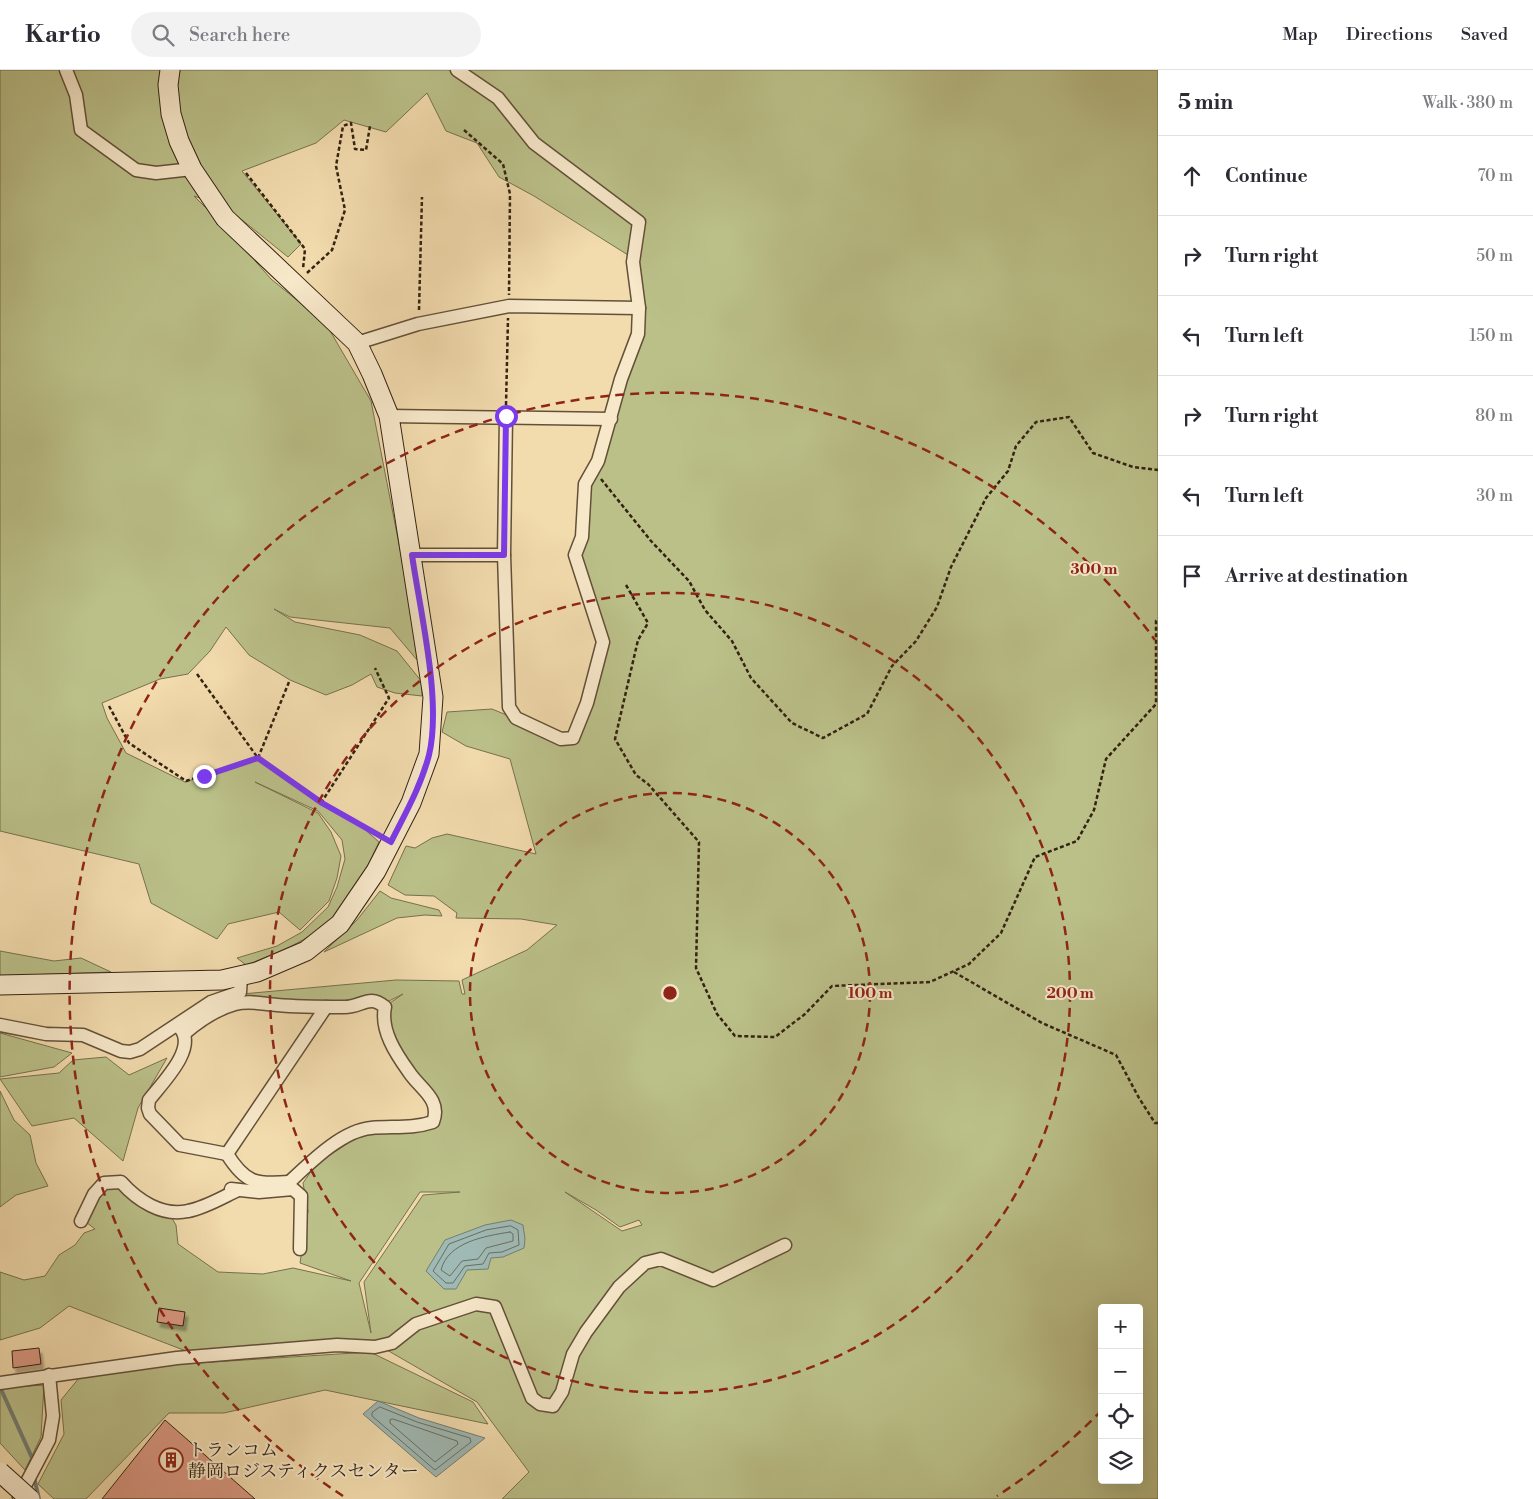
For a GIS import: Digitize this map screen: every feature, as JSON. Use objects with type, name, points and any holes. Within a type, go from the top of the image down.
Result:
[{"type":"street","points":[[66,70],[76,95],[82,130],[136,170],[156,173],[192,169]]},
{"type":"street","points":[[0,985],[201,982],[241,977],[306,951],[340,924],[376,871],[411,803],[429,754],[433,697],[389,416],[372,374],[356,343],[225,218],[192,169],[179,141],[171,114],[168,85],[170,70]]},
{"type":"street","points":[[457,70],[498,98],[534,143],[639,222],[633,262],[639,308],[638,334],[620,379],[611,419],[598,461],[585,484],[582,537],[575,555],[603,642],[587,702],[573,738],[561,739],[516,718],[510,707],[504,555],[506,416]]},
{"type":"street","points":[[356,343],[418,324],[509,306],[639,308]]},
{"type":"street","points":[[389,416],[506,416],[611,419]]},
{"type":"street","points":[[412,555],[504,555]]},
{"type":"street","points":[[181,1029],[211,1002],[240,992],[241,977]]},
{"type":"street","points":[[0,1025],[46,1034],[83,1035],[121,1051],[130,1052],[234,1004],[251,1002],[354,1008],[367,1000],[377,1001],[385,1008],[382,1018],[385,1031],[409,1074],[429,1093],[435,1109],[433,1122],[418,1127],[370,1128],[345,1136],[286,1185],[268,1191],[224,1189],[204,1195]]},
{"type":"street","points":[[227,1154],[326,1007]]},
{"type":"street","points":[[181,1029],[186,1044],[183,1055],[150,1100],[148,1108],[150,1114],[180,1145],[227,1154],[239,1171],[249,1179],[263,1184],[286,1185],[301,1196],[300,1250]]},
{"type":"street","points":[[81,1221],[94,1194],[104,1183],[121,1182],[138,1200],[162,1210],[178,1212],[189,1212],[238,1190]]},
{"type":"street","points":[[0,1383],[50,1375],[216,1355],[337,1344],[375,1347],[392,1343],[416,1324],[476,1304],[495,1307],[532,1398],[540,1404],[552,1406],[562,1392],[573,1354],[586,1332],[619,1287],[645,1262],[660,1259],[713,1280],[785,1245]]},
{"type":"street","points":[[18,1499],[50,1440],[53,1416],[50,1375]]},
{"type":"street","points":[[0,1472],[30,1499]]},
{"type":"path","points":[[246,173],[305,249],[302,278],[332,250],[345,210],[336,166],[343,126],[351,123],[355,149],[366,150],[370,126]]},
{"type":"path","points":[[464,130],[503,164],[510,194],[506,416]]},
{"type":"path","points":[[418,324],[422,197]]},
{"type":"path","points":[[595,472],[651,541],[689,581],[705,610],[732,641],[751,678],[792,723],[823,738],[867,714],[892,666],[916,642],[937,607],[951,567],[986,498],[1008,471],[1016,446],[1036,422],[1069,417],[1093,453],[1133,467],[1158,470]]},
{"type":"path","points":[[626,585],[648,623],[638,640],[615,740],[636,775],[648,784],[699,842],[696,968],[717,1014],[736,1036],[775,1037],[805,1014],[832,986],[930,982],[968,964],[1001,932],[1035,857],[1077,841],[1094,810],[1106,759],[1156,704],[1156,621],[1158,618]]},
{"type":"path","points":[[322,803],[388,698],[375,668]]},
{"type":"path","points":[[197,674],[258,758],[322,803],[391,842]]},
{"type":"path","points":[[258,758],[289,682]]},
{"type":"path","points":[[109,706],[129,743],[186,781],[258,758]]},
{"type":"path","points":[[954,971],[1042,1023],[1116,1055],[1138,1098],[1155,1122],[1158,1123]]},
{"type":"green space","points":[[0,70],[1158,70],[1158,1499],[502,1499],[529,1472],[477,1402],[373,1342],[199,1356],[69,1306],[40,1328],[0,1340],[0,1272],[24,1280],[45,1276],[59,1255],[75,1245],[84,1233],[95,1229],[86,1222],[94,1194],[118,1182],[167,1210],[176,1225],[178,1244],[218,1272],[263,1274],[293,1268],[351,1281],[300,1263],[308,1211],[303,1183],[316,1164],[364,1133],[410,1132],[435,1109],[383,1018],[390,1003],[403,994],[385,1003],[351,1008],[231,995],[396,980],[459,981],[462,994],[465,994],[462,980],[527,950],[557,925],[521,919],[456,918],[457,913],[434,896],[405,895],[388,885],[406,846],[415,848],[432,838],[447,834],[536,854],[510,759],[466,746],[442,732],[447,712],[492,709],[572,742],[603,642],[579,557],[588,486],[642,331],[636,260],[534,196],[499,177],[477,143],[446,131],[427,93],[386,132],[344,120],[316,143],[242,171],[301,244],[288,257],[226,207],[194,196],[228,230],[271,279],[326,324],[371,401],[423,667],[390,628],[290,617],[274,609],[295,622],[360,635],[397,651],[422,682],[422,696],[395,693],[377,687],[371,674],[352,685],[326,695],[290,680],[249,655],[226,627],[210,651],[188,674],[160,679],[102,703],[107,718],[126,753],[185,782],[258,758],[321,803],[354,820],[379,842],[358,885],[347,902],[332,919],[310,936],[297,943],[246,965],[237,958],[277,946],[302,932],[328,907],[337,887],[345,859],[342,840],[318,811],[255,782],[318,813],[331,832],[341,856],[337,878],[329,901],[300,930],[279,912],[228,924],[217,939],[151,903],[139,864],[0,831]],"holes":[[[420,1192],[460,1192],[423,1195],[364,1282],[371,1333],[359,1283]],[[565,1192],[620,1227],[639,1220],[642,1225],[622,1231]]]},
{"type":"green space","points":[[380,891],[391,898],[439,910],[442,916],[425,915],[397,918],[324,952],[357,920]]},
{"type":"green space","points":[[0,951],[54,961],[81,958],[111,972],[0,976]]},
{"type":"green space","points":[[0,1033],[72,1053],[54,1067],[0,1077]]},
{"type":"green space","points":[[106,1057],[129,1075],[167,1058],[138,1108],[123,1161],[74,1118],[32,1126],[0,1079],[59,1073],[73,1060]]},
{"type":"green space","points":[[0,1091],[14,1120],[30,1135],[36,1163],[48,1186],[16,1195],[0,1207]]},
{"type":"green space","points":[[370,1352],[473,1402],[488,1424],[325,1390],[224,1413],[169,1413],[86,1499],[54,1499],[38,1484],[64,1434],[61,1400],[79,1378],[166,1365]]},
{"type":"green space","points":[[44,1385],[41,1437],[25,1470],[0,1443],[0,1388]]},
{"type":"water","points":[[511,1220],[523,1225],[524,1248],[503,1257],[491,1258],[488,1269],[467,1270],[456,1289],[444,1289],[426,1271],[445,1240],[485,1225]]},
{"type":"water","points":[[378,1401],[419,1418],[485,1438],[436,1477],[363,1414]]},
{"type":"building","points":[[159,1308],[185,1312],[183,1326],[157,1322]]},
{"type":"building","points":[[39,1348],[41,1364],[13,1368],[12,1351]]},
{"type":"building","name":"トランコム 静岡ロジスティクスセンター","points":[[165,1420],[255,1499],[102,1499]]},
{"type":"waterway","points":[[0,1387],[33,1460]]},
{"type":"waterway","points":[[34,1477],[39,1499]]},
{"type":"place","name":"トランコム 静岡ロジスティクスセンター","points":[[171,1460]]},
{"type":"route","points":[[204,776],[258,758],[322,803],[391,842],[411,803],[429,754],[433,697],[412,555],[504,555],[506,416]]}]
